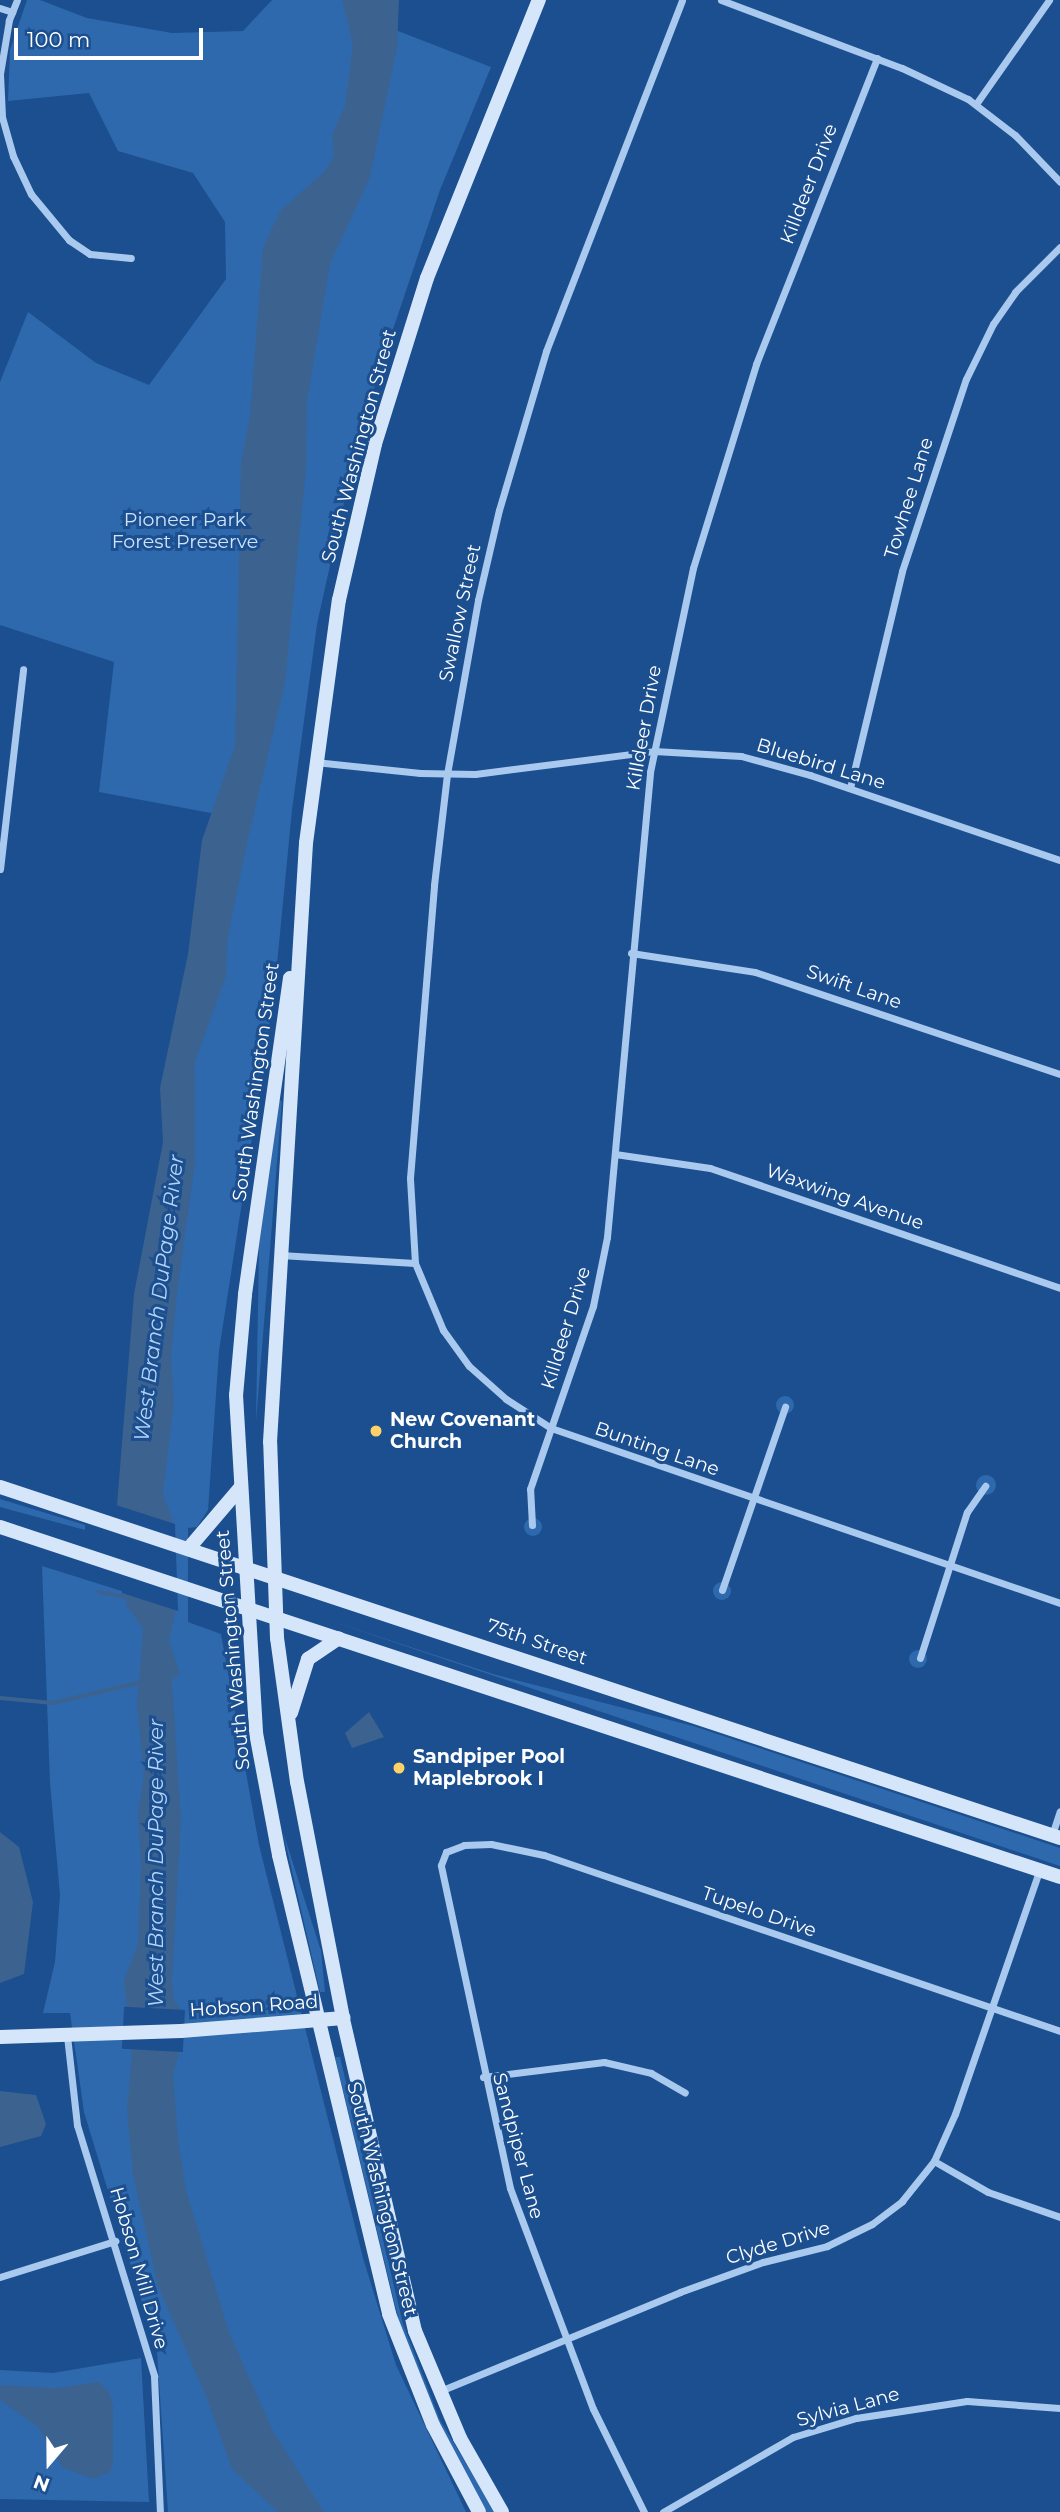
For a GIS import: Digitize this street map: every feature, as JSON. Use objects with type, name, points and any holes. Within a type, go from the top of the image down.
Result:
[{"type":"main road","name":"South Washington Street","points":[[502,2512],[460,2438],[439,2392],[405,2291],[343,2018],[288,1721],[276,1617],[270,1442],[299,924],[314,761],[350,545],[400,359],[454,206],[539,0]]},
{"type":"main road","name":"South Washington Street","points":[[299,924],[277,1048],[239,1345],[235,1420],[245,1607],[266,1796],[389,2314],[433,2425],[479,2512]]},
{"type":"main road","name":"75th Street","points":[[0,1487],[1056,1837]]},
{"type":"main road","points":[[188,1548],[240,1488]]},
{"type":"main road","points":[[0,1527],[1060,1877]]},
{"type":"main road","points":[[288,1721],[308,1659],[339,1638]]},
{"type":"main road","name":"Hobson Road","points":[[0,2037],[181,2031],[343,2018]]},
{"type":"street","points":[[17,0],[1,60],[0,94],[5,132],[25,184],[49,220],[81,250],[131,258]]},
{"type":"street","name":"Swallow Street","points":[[415,1263],[410,1178],[447,774],[478,600],[526,415],[571,280],[682,0]]},
{"type":"street","points":[[721,0],[877,58],[976,104],[1015,135],[1060,182]]},
{"type":"street","points":[[976,104],[1049,0]]},
{"type":"street","points":[[0,8],[12,12]]},
{"type":"street","name":"Killdeer Drive","points":[[551,1428],[597,1291],[615,1154],[631,953],[654,751],[693,568],[734,427],[877,58]]},
{"type":"street","name":"Towhee Lane","points":[[850,788],[902,571],[965,379],[993,324],[1015,292],[1060,247]]},
{"type":"street","points":[[0,869],[2,832],[23,669]]},
{"type":"street","name":"Bluebird Lane","points":[[314,761],[447,774],[654,751],[741,757],[850,788],[1060,860]]},
{"type":"street","name":"Swift Lane","points":[[631,953],[755,972],[1060,1074]]},
{"type":"street","name":"Waxwing Avenue","points":[[615,1154],[710,1168],[1060,1288]]},
{"type":"street","points":[[279,1255],[415,1263]]},
{"type":"street","name":"Bunting Lane","points":[[415,1263],[443,1330],[469,1366],[506,1399],[551,1428],[1060,1603]]},
{"type":"street","points":[[722,1590],[785,1407]]},
{"type":"street","points":[[532,1525],[528,1499],[551,1428]]},
{"type":"street","points":[[920,1658],[967,1512],[985,1486]]},
{"type":"street","points":[[1056,1837],[1060,1811]]},
{"type":"street","name":"Tupelo Drive","points":[[446,1852],[464,1845],[491,1844],[544,1855],[1060,2031]]},
{"type":"street","name":"Sandpiper Lane","points":[[446,1852],[441,1865],[483,2077],[510,2188],[607,2441],[644,2512]]},
{"type":"street","name":"Clyde Drive","points":[[439,2392],[680,2292],[840,2241],[902,2201],[934,2161],[955,2114],[1039,1871]]},
{"type":"street","name":"Hobson Mill Drive","points":[[66,2036],[77,2125],[116,2241],[154,2376],[160,2512]]},
{"type":"street","points":[[483,2077],[604,2062],[651,2073],[685,2093]]},
{"type":"street","points":[[934,2161],[988,2192],[1060,2217]]},
{"type":"street","points":[[0,2277],[116,2241]]},
{"type":"street","name":"Sylvia Lane","points":[[663,2512],[793,2438],[856,2418],[967,2401],[1060,2408]]},
{"type":"green space","name":"Pioneer Park Forest Preserve","points":[[27,0],[40,0],[87,18],[172,33],[243,31],[272,0],[364,0],[364,8],[398,31],[491,67],[440,190],[382,362],[353,462],[317,624],[292,810],[274,995],[219,1351],[208,1510],[197,1527],[188,1528],[188,1622],[221,1634],[259,1845],[363,2258],[396,2365],[466,2512],[168,2512],[157,2352],[84,2112],[70,2013],[43,2013],[55,1962],[60,1895],[50,1783],[42,1566],[125,1592],[176,1087],[232,817],[99,792],[114,662],[0,625],[0,382],[28,312],[96,363],[149,385],[226,279],[225,222],[193,173],[118,151],[89,93],[8,101],[10,50]]},
{"type":"green space","points":[[278,1100],[282,1101],[256,1422],[259,1247]]},
{"type":"green space","points":[[781,1396],[789,1396],[794,1405],[792,1412],[781,1414],[776,1409],[776,1401]]},
{"type":"green space","points":[[986,1475],[993,1478],[996,1485],[993,1492],[986,1495],[979,1492],[976,1485],[979,1478]]},
{"type":"green space","points":[[0,1499],[85,1525],[85,1530],[0,1507]]},
{"type":"green space","points":[[529,1518],[537,1518],[542,1527],[540,1534],[529,1536],[524,1531],[524,1523]]},
{"type":"green space","points":[[718,1582],[726,1582],[731,1591],[729,1598],[718,1600],[713,1595],[713,1587]]},
{"type":"green space","points":[[325,1619],[493,1674],[693,1726],[1060,1848],[1060,1866]]},
{"type":"green space","points":[[914,1650],[922,1650],[927,1659],[925,1666],[914,1668],[909,1663],[909,1655]]},
{"type":"green space","points":[[283,1832],[321,1951],[325,1992],[320,1992]]},
{"type":"green space","points":[[335,2057],[340,2057],[403,2324],[440,2420],[495,2512],[486,2512],[448,2444],[400,2326]]},
{"type":"green space","points":[[141,2358],[149,2502],[0,2499],[0,2370],[53,2373]]},
{"type":"water","name":"West Branch DuPage River","points":[[342,0],[399,0],[397,48],[370,177],[330,264],[307,401],[306,469],[285,683],[228,936],[226,976],[195,1062],[195,1162],[177,1294],[171,1358],[174,1401],[163,1494],[172,1518],[175,1616],[169,1640],[180,1674],[172,1680],[181,1820],[172,1983],[174,2001],[181,2009],[179,2054],[173,2074],[178,2138],[186,2190],[229,2332],[273,2431],[324,2512],[278,2512],[232,2469],[206,2396],[158,2286],[133,2175],[127,2110],[132,2056],[124,1980],[138,1944],[141,1868],[138,1811],[144,1776],[137,1704],[143,1628],[126,1605],[117,1505],[134,1294],[163,1142],[160,1088],[188,954],[202,840],[235,746],[241,463],[250,416],[263,248],[280,211],[324,172],[334,156],[332,134],[345,106],[353,45]]},
{"type":"water","points":[[369,1712],[384,1737],[352,1748],[345,1733]]},
{"type":"water","points":[[0,1832],[19,1847],[33,1902],[24,1974],[0,1983]]},
{"type":"water","points":[[0,2091],[36,2095],[46,2124],[41,2136],[0,2147]]},
{"type":"water","points":[[99,2382],[109,2392],[113,2406],[113,2463],[110,2472],[94,2479],[63,2468],[38,2427],[0,2400],[0,2385],[55,2388]]},
{"type":"pier","points":[[113,1504],[175,1524],[178,1611],[122,1593]]},
{"type":"pier","points":[[124,2007],[185,2010],[183,2052],[122,2049]]},
{"type":"waterway","points":[[99,1592],[128,1597]]},
{"type":"waterway","points":[[0,1698],[53,1703],[142,1682]]},
{"type":"place","name":"New Covenant Church","points":[[376,1431]]},
{"type":"place","name":"Sandpiper Pool Maplebrook I","points":[[399,1768]]}]
